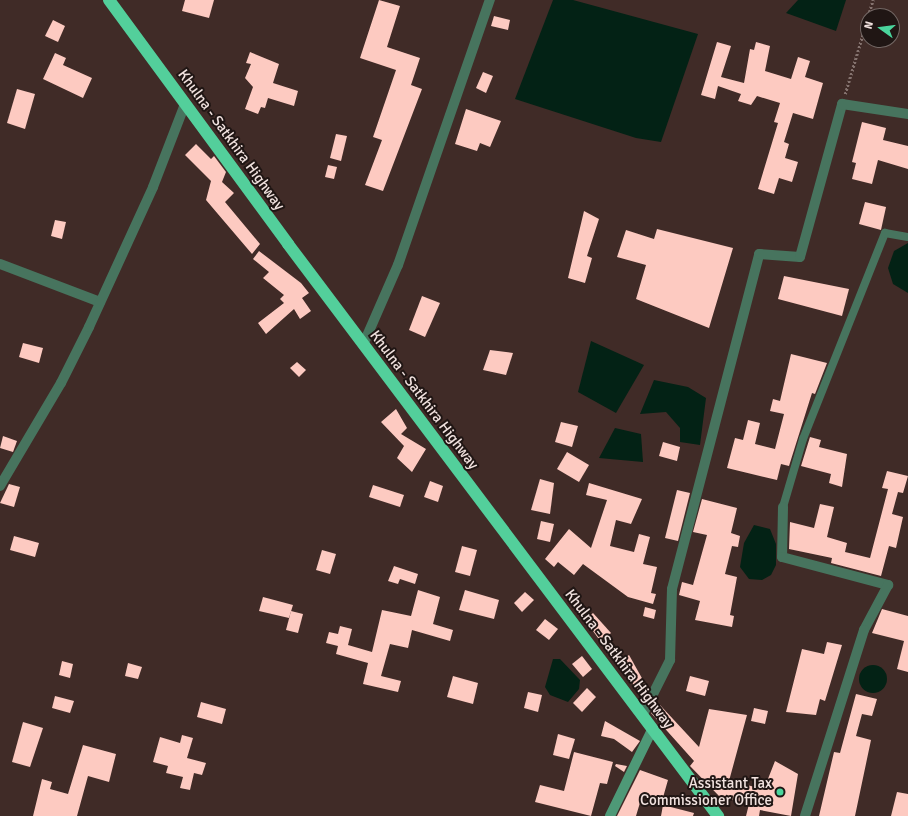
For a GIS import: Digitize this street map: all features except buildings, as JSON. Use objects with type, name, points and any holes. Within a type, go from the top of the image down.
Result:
[{"type":"highway","name":"Khulna - Satkhira Highway","points":[[109,0],[363,345],[718,816]]},
{"type":"street","points":[[363,345],[398,265],[490,0]]},
{"type":"street","points":[[0,486],[61,384],[153,187],[185,104]]},
{"type":"street","points":[[642,716],[670,660],[672,589],[759,254],[800,257],[842,104],[908,114]]},
{"type":"street","points":[[0,264],[100,302]]},
{"type":"street","points":[[783,507],[782,557],[888,585],[864,630],[805,816]]},
{"type":"street","points":[[610,816],[652,730]]},
{"type":"lane","points":[[783,507],[803,439],[884,233],[908,237]]},
{"type":"path","points":[[842,104],[860,44]]},
{"type":"shaded area","points":[[553,0],[573,0],[698,34],[661,142],[636,138],[515,99]]},
{"type":"shaded area","points":[[798,0],[846,0],[836,31],[786,13]]},
{"type":"shaded area","points":[[908,243],[908,293],[893,284],[888,268],[894,251]]},
{"type":"shaded area","points":[[591,341],[644,365],[616,413],[578,392]]},
{"type":"shaded area","points":[[654,380],[688,387],[706,398],[700,445],[680,442],[680,428],[666,412],[640,414]]},
{"type":"shaded area","points":[[615,428],[641,434],[643,462],[599,458]]},
{"type":"shaded area","points":[[754,525],[770,529],[776,544],[776,565],[771,575],[762,580],[749,579],[740,567],[744,543]]},
{"type":"shaded area","points":[[553,659],[560,659],[580,680],[579,689],[568,702],[550,695],[545,687]]},
{"type":"shaded area","points":[[873,665],[883,669],[887,679],[883,689],[873,693],[863,689],[859,679],[863,669]]},
{"type":"place","name":"Assistant Tax Commissioner Office","points":[[780,792]]}]
